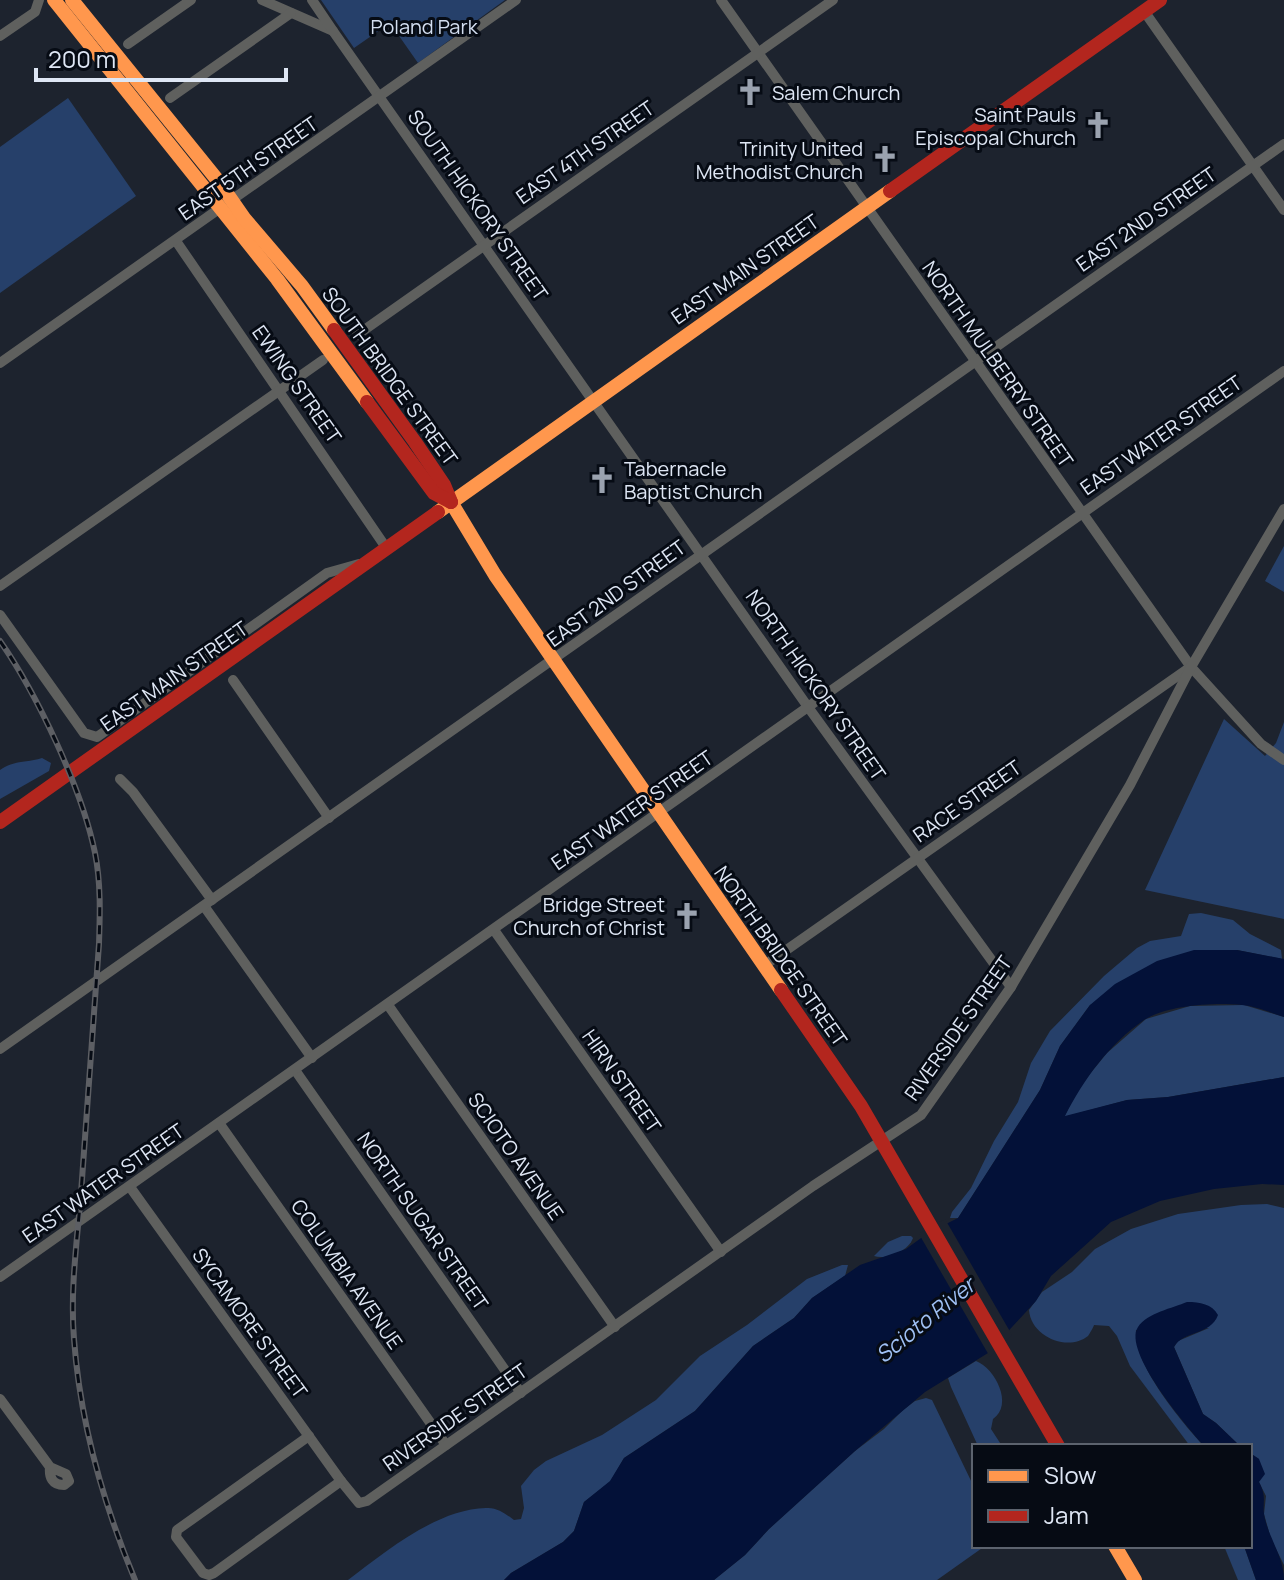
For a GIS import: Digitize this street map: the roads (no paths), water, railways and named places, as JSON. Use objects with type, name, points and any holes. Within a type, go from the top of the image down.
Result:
[{"type":"main road","name":"SOUTH BRIDGE STREET","points":[[54,0],[226,206],[291,272],[444,485],[451,502]]},
{"type":"main road","name":"SOUTH BRIDGE STREET","points":[[72,0],[226,206]]},
{"type":"main road","name":"EAST MAIN STREET","points":[[0,822],[867,208],[1140,6],[1160,0]]},
{"type":"main road","name":"NORTH BRIDGE STREET","points":[[451,502],[495,575],[765,965],[882,1141],[1057,1444]]},
{"type":"main road","points":[[1116,1548],[1135,1580]]},
{"type":"street","points":[[0,36],[35,12],[40,5],[39,0]]},
{"type":"street","points":[[128,44],[191,0]]},
{"type":"street","points":[[262,0],[333,31]]},
{"type":"street","name":"SOUTH HICKORY STREET","points":[[312,0],[593,402]]},
{"type":"street","name":"NORTH MULBERRY STREET","points":[[721,0],[1191,667],[1261,744],[1284,760]]},
{"type":"street","name":"EAST 4TH STREET","points":[[357,335],[833,0]]},
{"type":"street","name":"EAST 5TH STREET","points":[[0,363],[514,1]]},
{"type":"street","points":[[1140,6],[1284,210]]},
{"type":"street","points":[[170,98],[291,13]]},
{"type":"street","name":"EAST 2ND STREET","points":[[0,1049],[1284,144]]},
{"type":"street","name":"EWING STREET","points":[[176,241],[387,549]]},
{"type":"street","points":[[0,586],[323,360]]},
{"type":"street","name":"EAST WATER STREET","points":[[0,1277],[1284,371]]},
{"type":"street","name":"NORTH HICKORY STREET","points":[[593,402],[1011,987]]},
{"type":"street","name":"RIVERSIDE STREET","points":[[341,1481],[356,1501],[363,1503],[921,1115],[1011,987],[1130,785],[1191,667],[1284,509]]},
{"type":"street","name":"EAST MAIN STREET","points":[[0,615],[84,733],[92,737],[101,734],[327,573],[369,562]]},
{"type":"street","name":"RACE STREET","points":[[765,965],[1191,667]]},
{"type":"street","points":[[233,680],[329,818]]},
{"type":"street","points":[[120,779],[133,792],[312,1058]]},
{"type":"street","name":"HIRN STREET","points":[[494,930],[721,1252]]},
{"type":"street","name":"SCIOTO AVENUE","points":[[388,1005],[615,1327]]},
{"type":"street","name":"NORTH SUGAR STREET","points":[[295,1070],[521,1393]]},
{"type":"street","name":"COLUMBIA AVENUE","points":[[219,1123],[446,1445]]},
{"type":"street","name":"SYCAMORE STREET","points":[[130,1187],[341,1481]]},
{"type":"street","points":[[0,1399],[50,1467]]},
{"type":"street","points":[[309,1436],[177,1530],[176,1537],[203,1573],[209,1575],[341,1481]]},
{"type":"water","name":"Scioto River","points":[[1194,950],[1237,950],[1284,959],[1284,1017],[1258,1008],[1219,1004],[1178,1008],[1154,1015],[1131,1029],[1109,1051],[1080,1089],[1065,1116],[1127,1100],[1168,1097],[1284,1077],[1284,1185],[1214,1189],[1160,1201],[1111,1222],[1051,1276],[1036,1301],[988,1353],[925,1392],[855,1451],[769,1529],[745,1555],[714,1580],[504,1580],[563,1542],[574,1531],[584,1502],[610,1481],[624,1458],[695,1411],[753,1346],[794,1318],[812,1298],[860,1265],[906,1249],[928,1233],[958,1218],[1040,1090],[1060,1046],[1090,1005],[1115,984],[1157,961]]},
{"type":"water","points":[[1187,1302],[1196,1302],[1212,1308],[1218,1315],[1209,1326],[1184,1338],[1174,1347],[1203,1414],[1238,1444],[1202,1444],[1147,1370],[1136,1338],[1138,1327],[1154,1315]]},
{"type":"water","points":[[1252,1454],[1259,1459],[1265,1474],[1259,1482],[1264,1514],[1282,1564],[1284,1580],[1256,1580],[1245,1548],[1252,1548]]},
{"type":"railway","points":[[0,641],[29,687],[69,772],[89,828],[97,864],[99,944],[74,1266],[73,1321],[77,1370],[95,1462],[135,1580]]},
{"type":"place","name":"Salem Church","points":[[750,92]]},
{"type":"place","name":"Saint Pauls Episcopal Church","points":[[1098,125]]},
{"type":"place","name":"Trinity United Methodist Church","points":[[885,159]]},
{"type":"place","name":"Tabernacle Baptist Church","points":[[602,480]]},
{"type":"place","name":"Bridge Street Church of Christ","points":[[687,916]]},
{"type":"park label","name":"Poland Park","points":[[424,26]]}]
